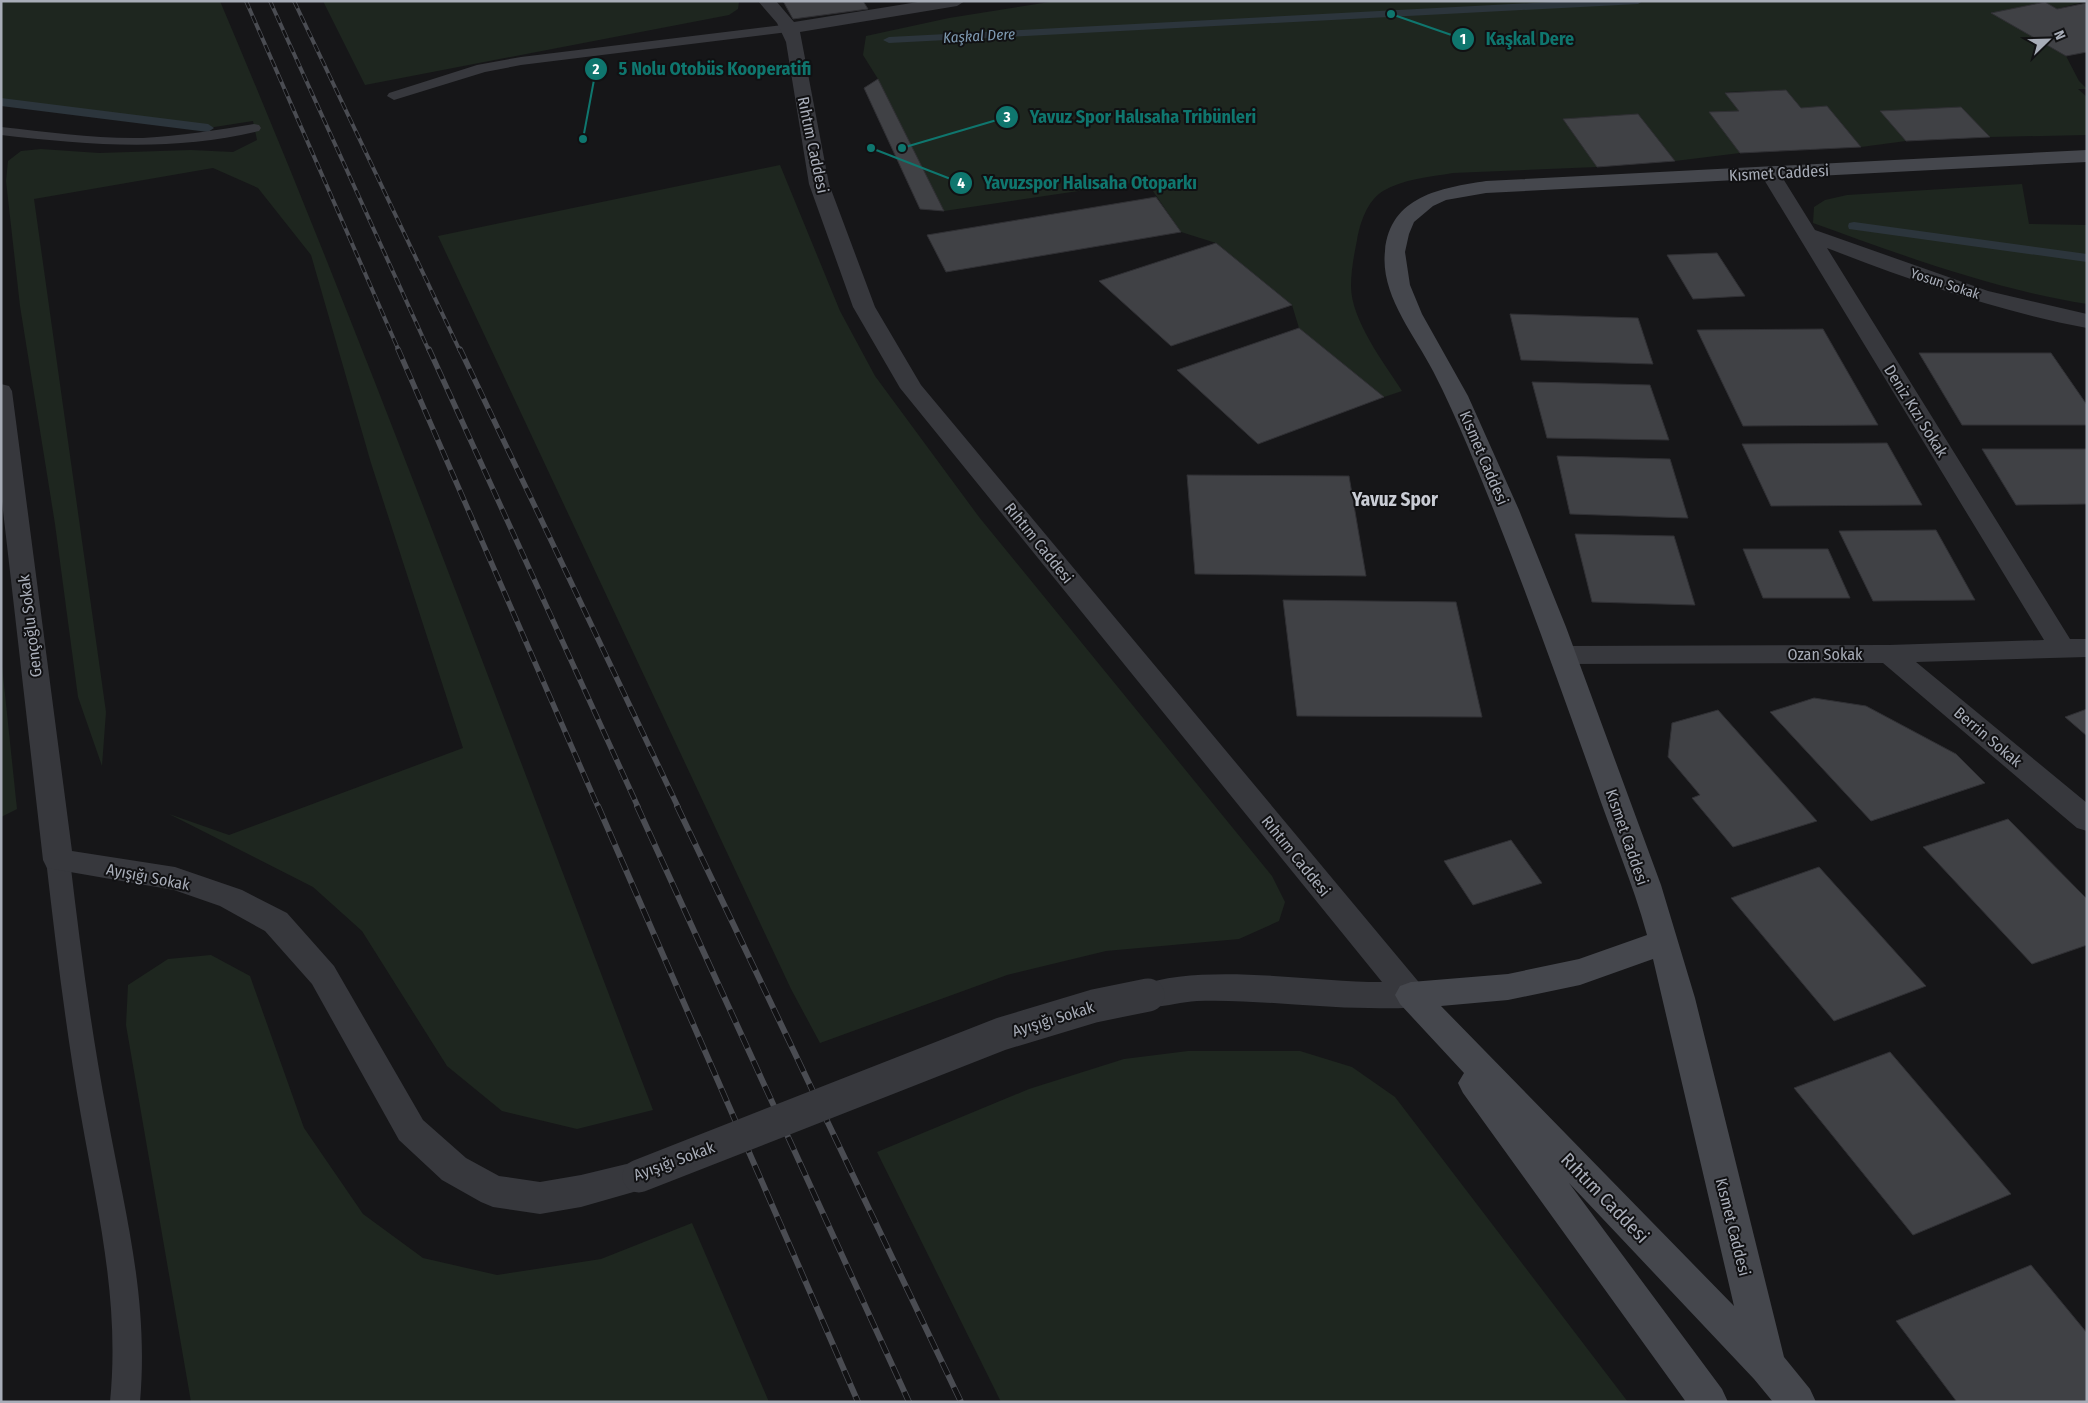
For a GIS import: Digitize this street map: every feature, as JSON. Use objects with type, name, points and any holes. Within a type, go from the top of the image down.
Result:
[{"type":"main road","name":"Kısmet Caddesi","points":[[1766,1366],[1664,942],[1563,654],[1500,493],[1442,368],[1414,322],[1402,297],[1396,274],[1395,251],[1400,224],[1417,207],[1435,197],[1486,187],[2087,156]]},
{"type":"main road","points":[[1411,995],[1508,987],[1580,972],[1664,942]]},
{"type":"main road","name":"Rıhtım Caddesi","points":[[1411,995],[1766,1366],[1797,1402]]},
{"type":"main road","name":"Rıhtım Caddesi","points":[[1411,995],[1709,1402]]},
{"type":"street","points":[[766,1],[791,28],[957,1]]},
{"type":"street","name":"Rıhtım Caddesi","points":[[791,28],[796,47],[796,59],[819,184],[864,307],[911,388],[1411,995]]},
{"type":"street","name":"Deniz Kızı Sokak","points":[[1770,173],[2075,649]]},
{"type":"street","name":"Yosun Sokak","points":[[1808,234],[1903,270],[1999,301],[2087,321]]},
{"type":"street","name":"Gençoğlu Sokak","points":[[1,391],[58,860]]},
{"type":"street","name":"Ozan Sokak","points":[[1563,654],[1889,654],[2075,649]]},
{"type":"street","name":"Berrin Sokak","points":[[1889,654],[2087,820]]},
{"type":"street","name":"Ayışığı Sokak","points":[[58,860],[174,879],[231,898],[276,922],[323,974],[411,1130],[454,1169],[492,1191],[540,1198],[581,1191],[639,1176],[1001,1034],[1094,1006],[1196,988],[1286,990],[1340,995],[1411,995]]},
{"type":"lane","points":[[394,96],[482,68],[521,61],[791,28]]},
{"type":"lane","points":[[1,132],[96,141],[142,142],[206,137],[254,128]]},
{"type":"lane","points":[[58,860],[78,1024],[127,1299],[130,1372],[125,1402]]},
{"type":"shaded area","points":[[1,1],[220,1],[388,415],[653,1110],[577,1129],[502,1111],[447,1066],[362,931],[313,887],[169,814],[229,835],[463,748],[371,463],[311,255],[258,188],[213,168],[34,199],[106,712],[102,766],[78,697],[55,524],[20,306],[6,181],[8,161],[21,151],[41,149],[99,153],[191,150],[233,152],[257,140],[253,121],[208,128],[1,102]]},
{"type":"shaded area","points":[[323,1],[739,2],[738,9],[729,15],[365,85]]},
{"type":"shaded area","points":[[1056,1],[2087,1],[2057,9],[2045,2],[1992,13],[2066,56],[2079,81],[2087,89],[2078,89],[2087,97],[2087,135],[1990,137],[1961,107],[1881,111],[1906,141],[1861,147],[1827,106],[1801,108],[1786,90],[1726,92],[1739,111],[1710,112],[1740,153],[1675,161],[1638,114],[1563,119],[1597,167],[1453,173],[1426,177],[1408,181],[1383,191],[1377,195],[1369,206],[1358,233],[1353,263],[1352,299],[1362,327],[1402,391],[1384,397],[1299,328],[1292,305],[1216,243],[1181,232],[1146,181],[944,211],[878,79],[863,55],[866,36],[949,18]]},
{"type":"shaded area","points":[[780,165],[840,311],[875,376],[979,517],[1272,876],[1285,902],[1279,921],[1239,939],[1106,951],[1007,975],[820,1043],[791,989],[438,236]]},
{"type":"shaded area","points":[[2022,184],[2029,224],[2087,225],[2087,304],[2017,290],[1948,270],[1813,223],[1814,207],[1825,200],[1847,195]]},
{"type":"shaded area","points":[[1,656],[17,809],[1,817]]},
{"type":"shaded area","points":[[211,955],[250,976],[304,1128],[363,1214],[423,1258],[497,1275],[601,1259],[692,1223],[769,1402],[191,1402],[126,1025],[128,985],[168,959]]},
{"type":"shaded area","points":[[1188,1051],[1300,1051],[1352,1067],[1395,1097],[1628,1402],[1001,1402],[877,1152],[1029,1089],[1124,1059]]},
{"type":"building","points":[[783,1],[863,1],[868,9],[793,19]]},
{"type":"building","points":[[2045,2],[2057,9],[2087,3],[2087,52],[2066,56],[1991,13]]},
{"type":"building","points":[[878,79],[944,211],[920,209],[864,88]]},
{"type":"building","points":[[1786,90],[1801,108],[1827,106],[1861,147],[1740,153],[1709,112],[1739,111],[1725,93]]},
{"type":"building","points":[[1961,107],[1990,137],[1906,141],[1880,111]]},
{"type":"building","points":[[1638,114],[1675,161],[1597,167],[1563,119]]},
{"type":"building","points":[[1156,197],[1181,232],[946,272],[927,235]]},
{"type":"building","points":[[1216,243],[1292,305],[1171,346],[1099,281]]},
{"type":"building","points":[[1717,253],[1745,296],[1693,299],[1667,255]]},
{"type":"building","points":[[1510,314],[1638,318],[1653,364],[1521,360]]},
{"type":"building","points":[[1299,328],[1384,397],[1258,444],[1177,370]]},
{"type":"building","points":[[1823,329],[1878,425],[1743,426],[1697,330]]},
{"type":"building","points":[[1919,353],[2051,353],[2087,405],[2087,425],[1962,425]]},
{"type":"building","points":[[1532,382],[1650,385],[1669,440],[1547,438]]},
{"type":"building","points":[[1887,443],[1922,505],[1771,506],[1742,444]]},
{"type":"building","points":[[1982,449],[2087,449],[2087,504],[2016,505]]},
{"type":"building","points":[[1557,456],[1670,459],[1688,518],[1570,514]]},
{"type":"building","points":[[1187,475],[1349,476],[1366,576],[1195,574]]},
{"type":"building","points":[[1936,530],[1975,600],[1873,601],[1839,531]]},
{"type":"building","points":[[1575,534],[1674,536],[1695,605],[1592,602]]},
{"type":"building","points":[[1743,549],[1828,549],[1850,598],[1763,598]]},
{"type":"building","points":[[1283,600],[1456,602],[1482,717],[1297,716]]},
{"type":"building","points":[[1814,698],[1866,706],[1956,754],[1985,783],[1871,821],[1770,712]]},
{"type":"building","points":[[2087,709],[2087,736],[2065,717]]},
{"type":"building","points":[[1718,710],[1817,821],[1733,847],[1692,798],[1700,795],[1668,757],[1672,723]]},
{"type":"building","points":[[2008,819],[2087,899],[2087,945],[2032,964],[1923,847]]},
{"type":"building","points":[[1511,840],[1542,883],[1473,905],[1444,861]]},
{"type":"building","points":[[1819,867],[1926,986],[1834,1021],[1731,898]]},
{"type":"building","points":[[1890,1052],[2011,1194],[1913,1235],[1794,1088]]},
{"type":"building","points":[[2031,1265],[2087,1333],[2087,1402],[1957,1402],[1896,1321]]},
{"type":"waterway","name":"Kaşkal Dere","points":[[889,40],[1638,1]]},
{"type":"waterway","points":[[1,102],[208,128]]},
{"type":"waterway","points":[[1854,226],[2087,258]]},
{"type":"railway","points":[[246,1],[399,351]]},
{"type":"railway","points":[[270,1],[429,351]]},
{"type":"railway","points":[[294,1],[460,351]]},
{"type":"railway","points":[[398,349],[598,807]]},
{"type":"railway","points":[[429,349],[638,807]]},
{"type":"railway","points":[[460,349],[678,807]]},
{"type":"railway","points":[[598,806],[858,1402]]},
{"type":"railway","points":[[637,806],[909,1402]]},
{"type":"railway","points":[[677,806],[961,1402]]},
{"type":"place","name":"Kaşkal Dere","points":[[1391,14]]},
{"type":"place","name":"5 Nolu Otobüs Kooperatifi","points":[[583,139]]},
{"type":"place","name":"Yavuzspor Halısaha Otoparkı","points":[[871,148]]},
{"type":"place","name":"Yavuz Spor Halısaha Tribünleri","points":[[902,148]]},
{"type":"district","name":"Yavuz Spor","points":[[1395,499]]}]
